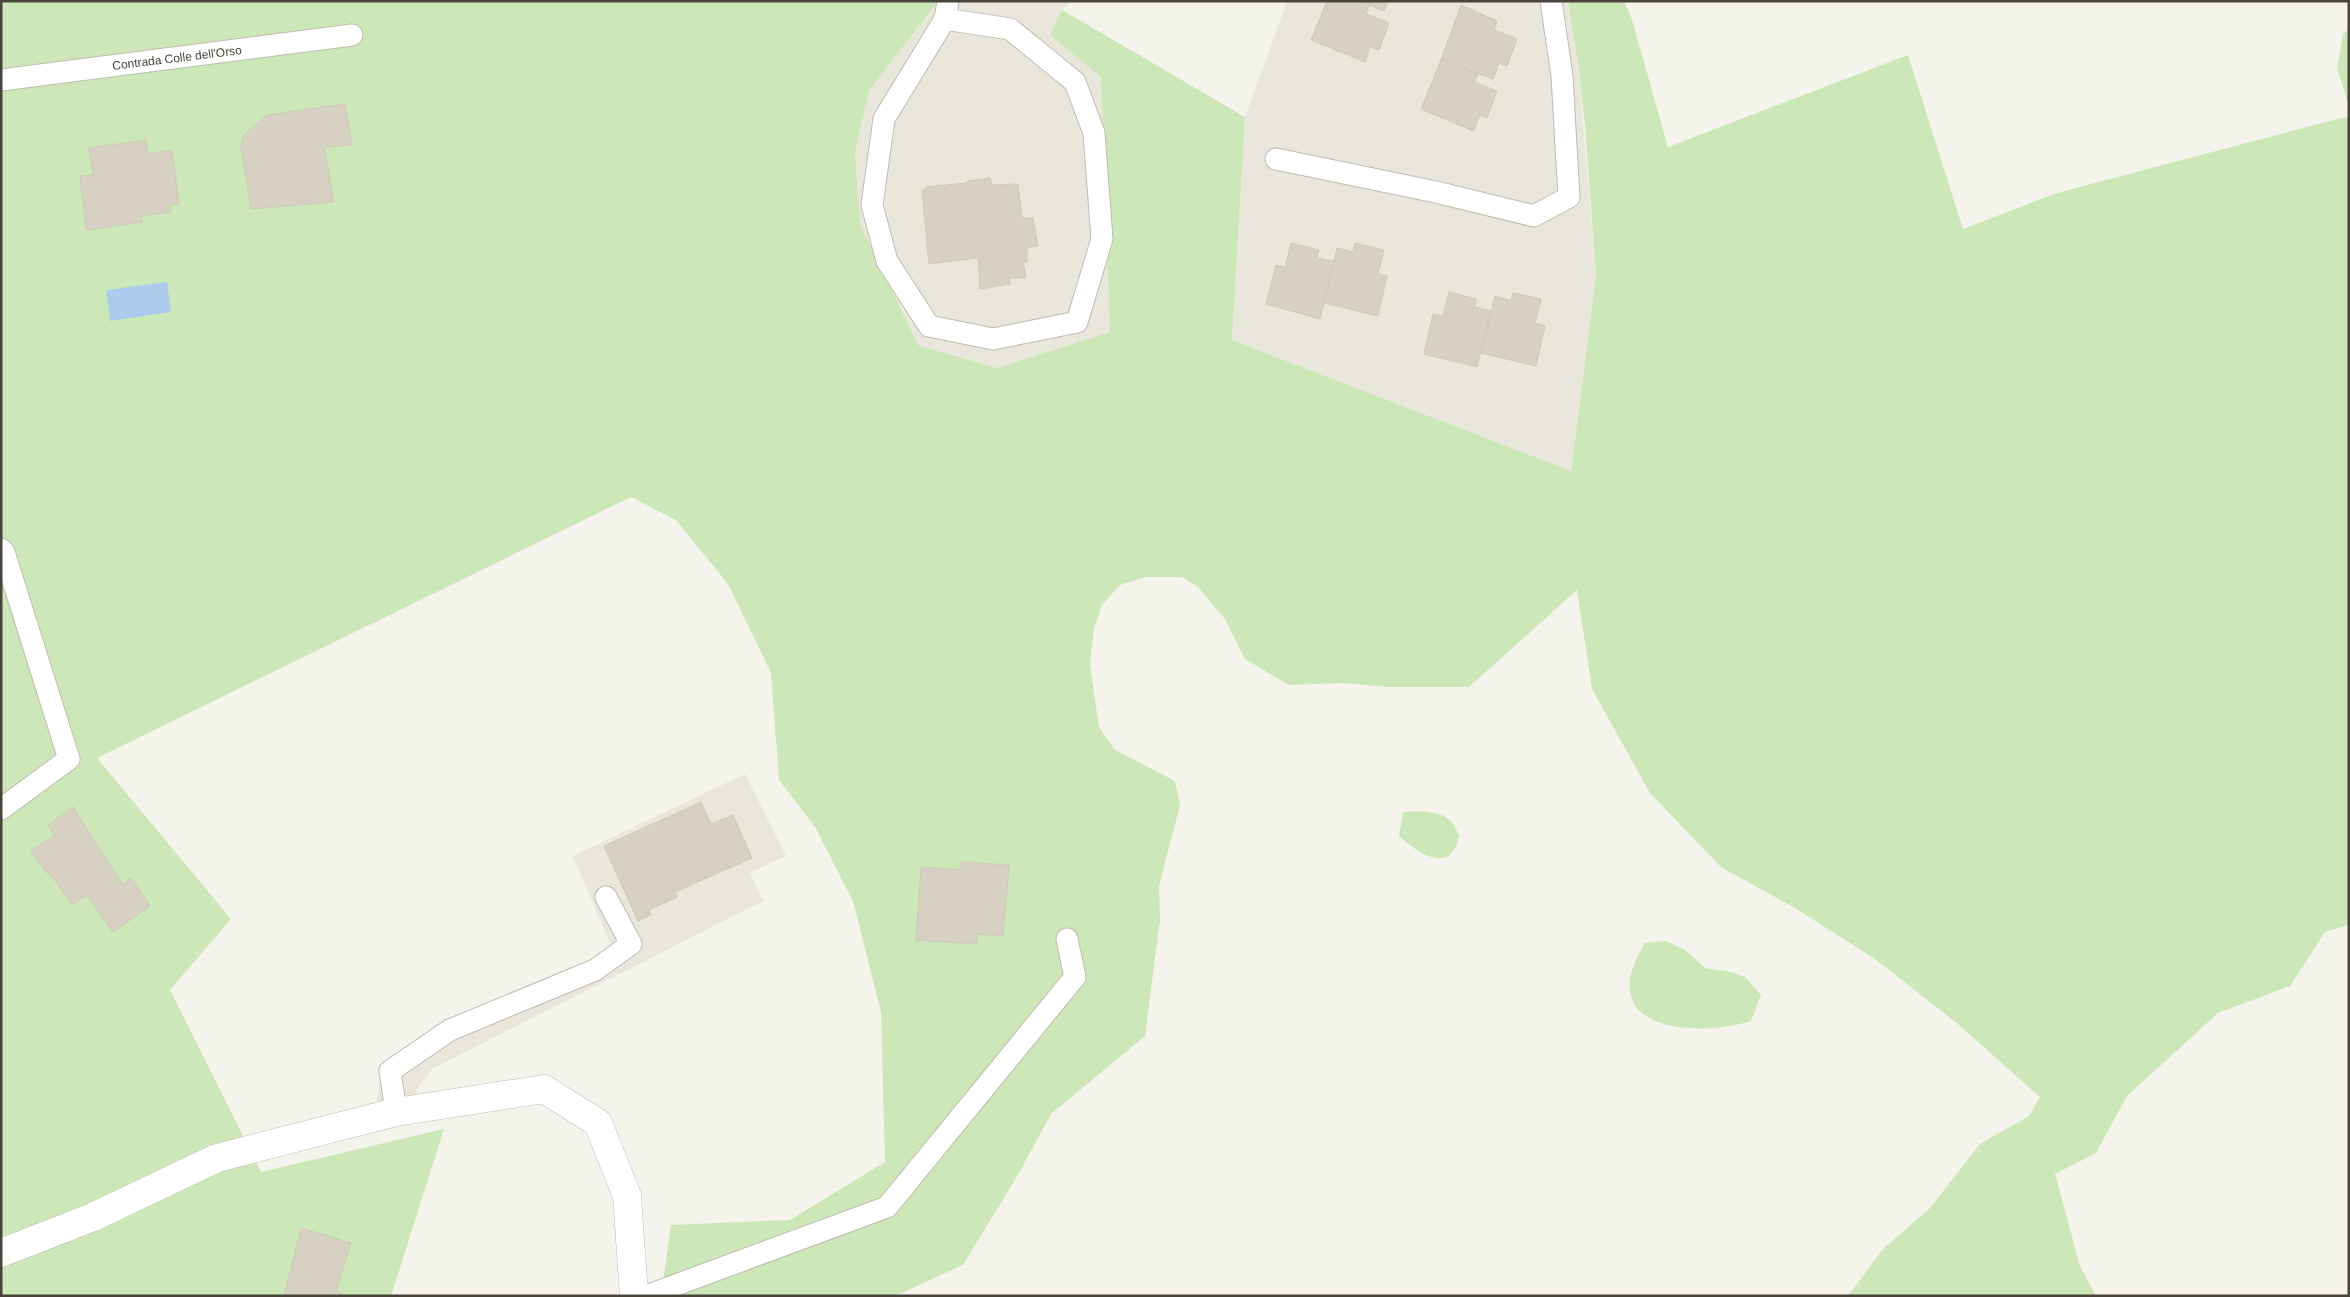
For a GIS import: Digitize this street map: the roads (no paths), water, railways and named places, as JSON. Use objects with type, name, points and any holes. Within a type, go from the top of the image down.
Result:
[{"type":"street","points":[[1,1253],[93,1217],[216,1158],[396,1112],[544,1089],[598,1123],[627,1196],[634,1296]]},
{"type":"lane","points":[[1276,159],[1436,192],[1534,216],[1569,197],[1562,76],[1551,1]]},
{"type":"lane","points":[[946,10],[1010,30],[1075,82],[1094,133],[1102,239],[1077,322],[993,339],[929,326],[887,261],[872,205],[884,119],[946,10]]},
{"type":"lane","name":"Contrada Colle dell'Orso","points":[[1,80],[352,35]]},
{"type":"lane","points":[[1,549],[4,552],[69,759],[1,809]]},
{"type":"lane","points":[[396,1112],[390,1071],[450,1030],[595,970],[631,944],[606,897]]},
{"type":"lane","points":[[646,1296],[887,1207],[1075,977],[1067,940]]},
{"type":"water","points":[[167,282],[171,312],[110,321],[106,290]]}]
